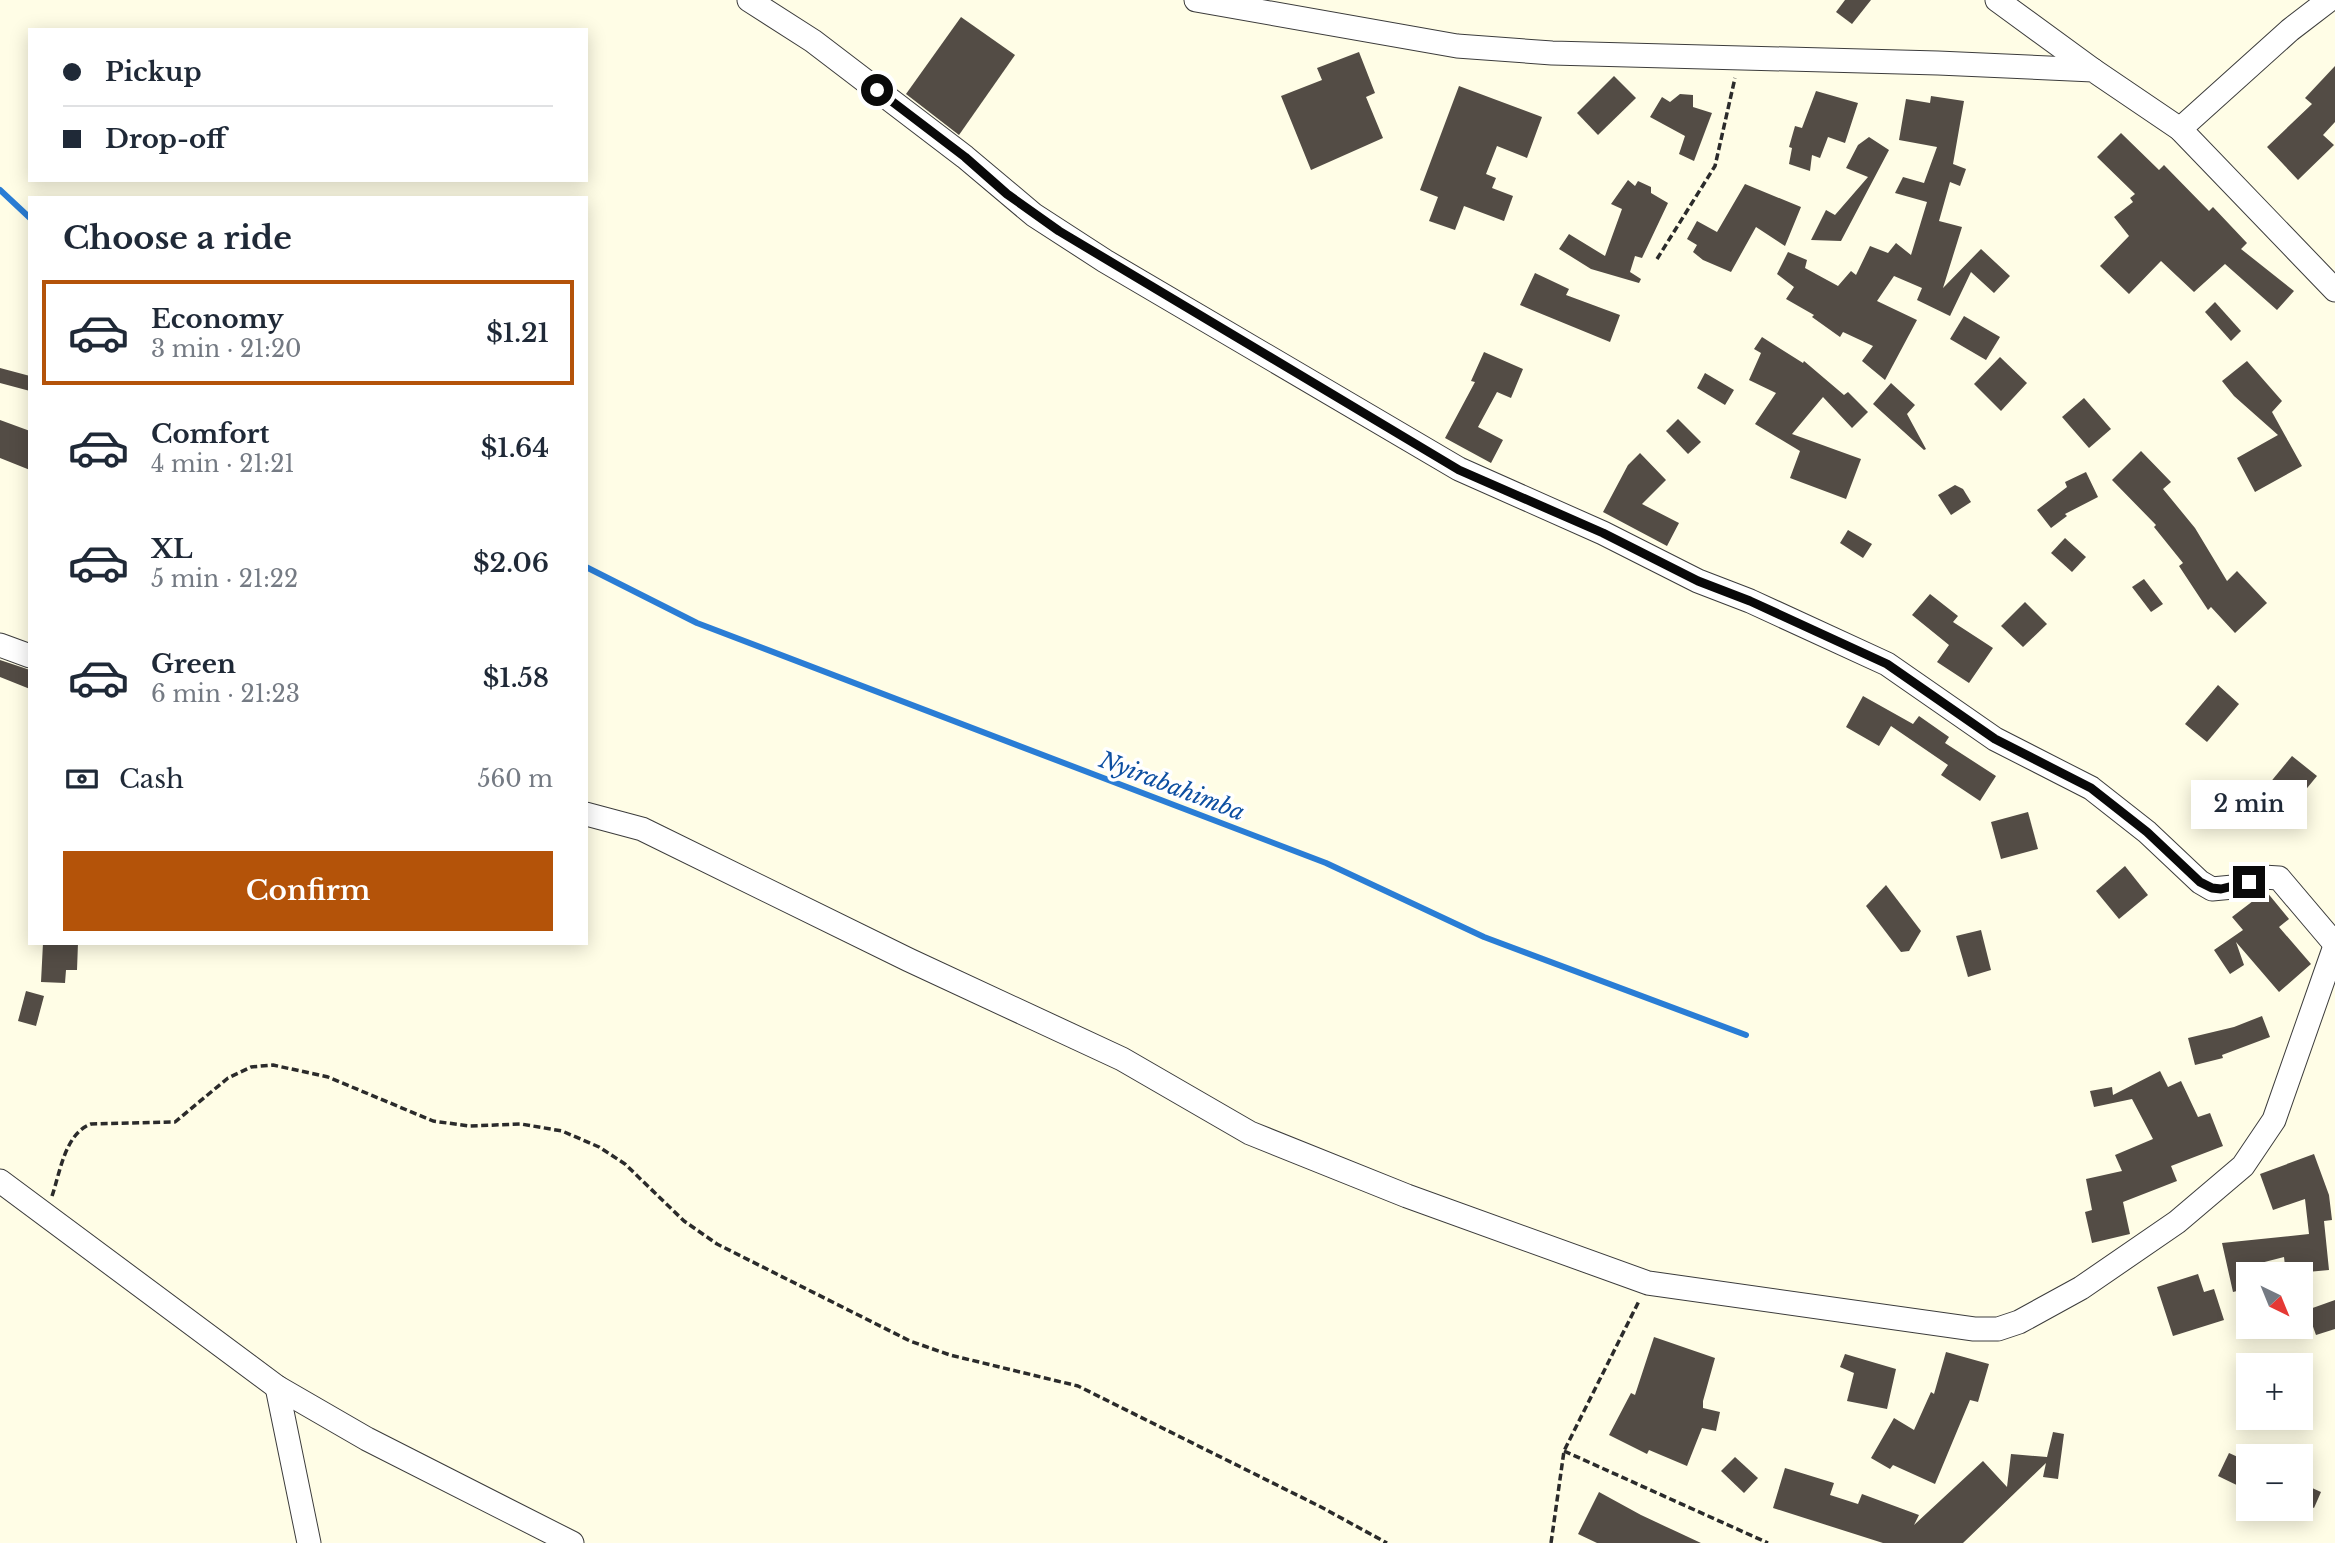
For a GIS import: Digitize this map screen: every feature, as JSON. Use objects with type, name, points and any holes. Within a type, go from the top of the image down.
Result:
[{"type":"street","points":[[588,815],[642,829],[920,965],[1122,1059],[1220,1119],[1293,1153],[1648,1283],[1825,1306],[1932,1325],[1998,1329],[2019,1322],[2130,1256],[2215,1193],[2242,1167],[2274,1120],[2335,945],[2279,878],[2263,877],[2233,887],[2212,888],[2200,882],[2147,832],[2091,788],[1995,739],[1887,664],[1750,601],[1698,581],[1603,533],[1477,478],[1247,345],[1034,215],[965,157],[813,41],[749,0]]},
{"type":"street","points":[[1196,0],[1457,46],[1552,53],[1938,63],[2093,70]]},
{"type":"street","points":[[1997,0],[2180,130],[2335,290]]},
{"type":"street","points":[[2180,130],[2290,30],[2329,0]]},
{"type":"street","points":[[0,645],[28,655]]},
{"type":"street","points":[[0,1181],[277,1388],[367,1439],[572,1543]]},
{"type":"street","points":[[277,1388],[309,1543]]},
{"type":"path","points":[[1657,259],[1714,166],[1740,59]]},
{"type":"path","points":[[45,1215],[71,1143],[81,1127],[91,1124],[175,1122],[228,1079],[251,1067],[273,1065],[328,1077],[433,1121],[469,1126],[520,1124],[562,1131],[599,1147],[625,1164],[684,1221],[718,1244],[910,1341],[950,1355],[1078,1386],[1321,1507],[1387,1543]]},
{"type":"path","points":[[1551,1543],[1564,1451],[1648,1283]]},
{"type":"path","points":[[1564,1451],[1768,1543]]},
{"type":"building","points":[[1845,0],[1871,0],[1852,24],[1836,12]]},
{"type":"building","points":[[961,17],[1015,55],[959,135],[906,94]]},
{"type":"building","points":[[1359,52],[1375,93],[1366,97],[1383,138],[1311,170],[1281,96],[1322,80],[1317,68]]},
{"type":"building","points":[[2335,66],[2335,122],[2323,135],[2334,145],[2298,180],[2267,147],[2312,104],[2305,98]]},
{"type":"building","points":[[1614,76],[1636,98],[1598,135],[1577,113]]},
{"type":"building","points":[[1459,86],[1542,117],[1527,158],[1497,146],[1486,174],[1496,178],[1492,188],[1513,196],[1504,221],[1464,206],[1455,230],[1429,221],[1438,197],[1420,190]]},
{"type":"building","points":[[1816,91],[1858,103],[1845,143],[1828,137],[1820,158],[1812,155],[1810,171],[1789,164],[1792,148],[1789,147],[1795,126],[1802,128]]},
{"type":"building","points":[[1680,94],[1693,95],[1693,107],[1712,113],[1694,161],[1679,154],[1685,136],[1650,117],[1662,97],[1670,102]]},
{"type":"building","points":[[1931,96],[1964,101],[1953,164],[1966,169],[1960,186],[1950,182],[1939,221],[1962,227],[1943,288],[1981,249],[2010,276],[1994,293],[1971,272],[1950,316],[1917,300],[1922,288],[1894,276],[1877,301],[1917,320],[1885,380],[1862,361],[1873,346],[1843,332],[1840,337],[1812,317],[1814,315],[1786,299],[1794,287],[1777,274],[1788,252],[1807,260],[1805,268],[1838,286],[1851,271],[1856,275],[1870,246],[1888,253],[1896,243],[1911,255],[1927,202],[1895,193],[1903,177],[1924,183],[1937,147],[1899,140],[1906,99],[1930,103]]},
{"type":"building","points":[[2121,133],[2159,170],[2164,165],[2209,211],[2213,207],[2247,243],[2241,249],[2294,291],[2277,310],[2225,264],[2194,292],[2161,261],[2129,294],[2100,266],[2129,236],[2114,217],[2133,202],[2130,198],[2135,194],[2097,157]]},
{"type":"building","points":[[1869,137],[1889,150],[1841,241],[1811,240],[1826,210],[1835,215],[1868,177],[1846,168],[1858,145]]},
{"type":"building","points":[[1628,180],[1635,186],[1638,181],[1651,187],[1651,193],[1668,203],[1642,258],[1635,256],[1630,272],[1641,279],[1639,283],[1591,269],[1559,249],[1569,234],[1605,256],[1622,209],[1611,204]]},
{"type":"building","points":[[1745,184],[1801,207],[1785,246],[1756,227],[1731,272],[1703,260],[1693,252],[1697,245],[1687,239],[1697,221],[1717,232]]},
{"type":"building","points":[[1535,273],[1569,289],[1566,295],[1620,315],[1610,342],[1520,305]]},
{"type":"building","points":[[2215,302],[2241,331],[2231,341],[2205,312]]},
{"type":"building","points":[[1964,316],[2000,337],[1986,360],[1950,339]]},
{"type":"building","points":[[1762,337],[1803,363],[1804,361],[1844,395],[1848,392],[1868,412],[1852,428],[1823,397],[1792,434],[1861,459],[1846,499],[1790,478],[1800,451],[1755,424],[1776,393],[1749,380],[1761,353],[1754,349]]},
{"type":"building","points":[[1484,352],[1523,369],[1511,398],[1497,392],[1478,427],[1503,440],[1491,463],[1445,438],[1475,382],[1471,381]]},
{"type":"building","points":[[2000,357],[2027,383],[2001,411],[1974,384]]},
{"type":"building","points":[[2247,361],[2282,401],[2272,412],[2302,466],[2255,492],[2237,458],[2278,435],[2234,396],[2222,381]]},
{"type":"building","points":[[0,368],[28,375],[28,390],[0,383]]},
{"type":"building","points":[[1705,373],[1734,390],[1725,405],[1697,388]]},
{"type":"building","points":[[1891,383],[1915,405],[1907,414],[1926,449],[1873,404]]},
{"type":"building","points":[[2084,398],[2111,429],[2089,448],[2062,417]]},
{"type":"building","points":[[1678,419],[1701,442],[1688,454],[1666,431]]},
{"type":"building","points":[[0,420],[28,430],[28,469],[0,458]]},
{"type":"building","points":[[2141,451],[2171,482],[2163,489],[2195,528],[2227,581],[2237,571],[2267,603],[2235,633],[2211,607],[2208,610],[2179,566],[2183,563],[2154,527],[2156,525],[2112,480]]},
{"type":"building","points":[[1640,453],[1666,480],[1642,504],[1679,523],[1667,546],[1603,512],[1628,465]]},
{"type":"building","points":[[2086,472],[2098,497],[2065,514],[2067,516],[2051,528],[2037,510],[2067,487],[2065,482]]},
{"type":"building","points":[[1955,485],[1963,489],[1971,502],[1951,515],[1938,495]]},
{"type":"building","points":[[1848,530],[1872,544],[1863,558],[1840,543]]},
{"type":"building","points":[[2065,538],[2086,557],[2072,572],[2051,553]]},
{"type":"building","points":[[2144,579],[2163,604],[2151,612],[2132,587]]},
{"type":"building","points":[[1930,594],[1958,616],[1953,622],[1993,648],[1969,683],[1937,662],[1949,645],[1912,615]]},
{"type":"building","points":[[2025,602],[2047,624],[2023,647],[2001,626]]},
{"type":"building","points":[[0,660],[28,669],[28,688],[0,677]]},
{"type":"building","points":[[2218,685],[2239,704],[2207,742],[2185,724]]},
{"type":"building","points":[[1863,696],[1913,724],[1919,716],[1949,737],[1945,743],[1996,776],[1980,801],[1941,775],[1948,765],[1891,726],[1879,746],[1846,727]]},
{"type":"building","points":[[2292,756],[2317,776],[2289,810],[2264,790]]},
{"type":"building","points":[[2028,812],[2038,849],[2001,859],[1991,822]]},
{"type":"building","points":[[2125,866],[2148,895],[2119,919],[2096,891]]},
{"type":"building","points":[[1886,885],[1921,931],[1909,951],[1901,952],[1866,906]]},
{"type":"building","points":[[2266,891],[2289,919],[2279,927],[2311,964],[2279,992],[2236,942],[2244,965],[2230,974],[2214,950],[2243,930],[2232,917]]},
{"type":"building","points":[[1981,930],[1991,970],[1968,977],[1956,936]]},
{"type":"building","points":[[43,945],[78,945],[77,970],[66,970],[65,983],[41,982]]},
{"type":"building","points":[[26,991],[44,996],[36,1026],[18,1021]]},
{"type":"building","points":[[2262,1016],[2270,1037],[2222,1055],[2223,1058],[2195,1065],[2188,1038],[2234,1027]]},
{"type":"building","points":[[2160,1071],[2168,1087],[2181,1081],[2198,1117],[2210,1113],[2223,1146],[2171,1166],[2177,1181],[2123,1202],[2130,1234],[2092,1243],[2085,1212],[2092,1210],[2086,1179],[2122,1171],[2115,1155],[2153,1139],[2132,1099],[2094,1107],[2090,1091],[2112,1087],[2113,1095]]},
{"type":"building","points":[[2314,1154],[2329,1195],[2332,1220],[2324,1221],[2329,1270],[2314,1271],[2314,1262],[2285,1262],[2284,1257],[2265,1262],[2236,1262],[2236,1291],[2233,1292],[2222,1243],[2309,1234],[2305,1199],[2273,1210],[2260,1174]]},
{"type":"building","points":[[2198,1274],[2204,1292],[2214,1289],[2224,1320],[2173,1336],[2157,1287]]},
{"type":"building","points":[[2335,1300],[2335,1329],[2316,1335],[2314,1308]]},
{"type":"building","points":[[1654,1337],[1715,1358],[1703,1408],[1720,1412],[1716,1431],[1702,1428],[1687,1466],[1649,1450],[1647,1454],[1609,1435],[1631,1393],[1635,1395]]},
{"type":"building","points":[[1946,1352],[1989,1364],[1978,1402],[1970,1400],[1935,1484],[1893,1465],[1890,1469],[1871,1458],[1894,1418],[1914,1430],[1931,1392],[1934,1394]]},
{"type":"building","points":[[1845,1354],[1896,1369],[1887,1409],[1847,1401],[1854,1373],[1840,1367]]},
{"type":"building","points":[[2053,1432],[2064,1434],[2058,1479],[2043,1477],[2046,1463],[1963,1543],[1883,1543],[1773,1508],[1785,1468],[1834,1483],[1830,1495],[1858,1504],[1862,1494],[1919,1515],[1914,1525],[1983,1461],[2007,1487],[2011,1454],[2047,1457]]},
{"type":"building","points":[[2229,1453],[2236,1456],[2236,1485],[2218,1476]]},
{"type":"building","points":[[1735,1457],[1758,1478],[1744,1493],[1721,1471]]},
{"type":"building","points":[[2313,1488],[2321,1492],[2313,1508]]},
{"type":"building","points":[[1599,1492],[1701,1543],[1597,1543],[1578,1534]]},
{"type":"waterway","name":"Nyirabahimba","points":[[0,190],[28,216]]},
{"type":"waterway","name":"Nyirabahimba","points":[[588,568],[697,623],[1326,863],[1484,937],[1746,1035]]},
{"type":"route","points":[[877,90],[965,157],[1034,215],[1105,261],[1459,470],[1603,533],[1698,581],[1750,601],[1866,653],[1925,689],[1995,739],[2091,788],[2147,832],[2200,882],[2221,889],[2249,882]]}]
